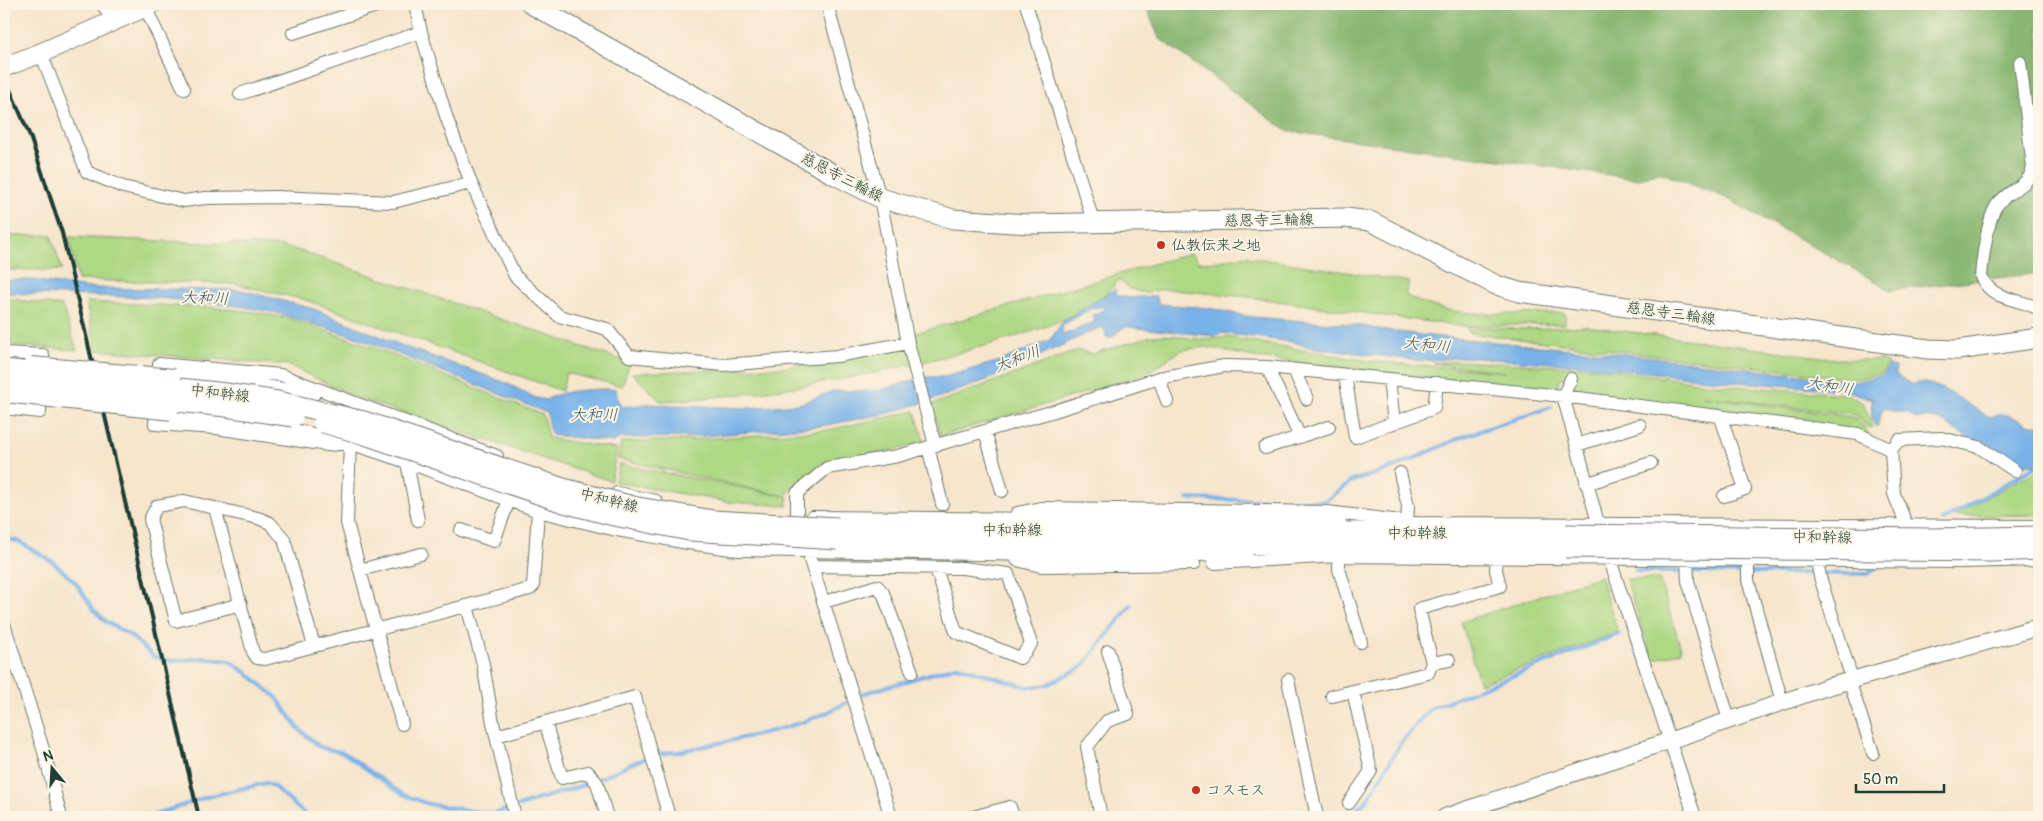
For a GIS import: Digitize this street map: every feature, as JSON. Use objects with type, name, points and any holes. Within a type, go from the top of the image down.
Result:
[{"type":"main road","name":"慈恩寺三輪線","points":[[530,4],[816,165],[880,198],[954,219],[1028,224],[1094,224],[1346,218],[1370,221],[1496,285],[1574,304],[1928,349],[1958,350],[2039,338]]},
{"type":"main road","points":[[4,67],[41,54],[148,5]]},
{"type":"main road","name":"中和幹線","points":[[4,369],[226,393],[278,401],[364,421],[563,488],[633,506],[713,520],[838,534],[1407,527],[1566,541],[1993,552],[2039,550]]},
{"type":"main road","name":"中和幹線","points":[[4,384],[277,414],[327,424],[365,435],[564,503],[614,516],[689,531],[1301,546],[2039,536]]},
{"type":"street","points":[[105,4],[114,20]]},
{"type":"street","points":[[294,33],[382,4]]},
{"type":"street","points":[[415,4],[421,32],[447,119],[471,184],[515,276],[559,316],[606,329],[629,356],[724,365],[837,356],[908,343]]},
{"type":"street","points":[[827,4],[880,198],[942,504]]},
{"type":"street","points":[[1026,4],[1094,224]]},
{"type":"street","points":[[148,5],[184,89]]},
{"type":"street","points":[[240,94],[421,32]]},
{"type":"street","points":[[41,54],[87,172],[122,187],[184,201],[205,198],[276,197],[393,202],[471,184]]},
{"type":"street","points":[[2020,62],[2033,167],[2032,176],[2027,182],[2005,196],[1993,212],[1981,277],[1994,294],[2025,302],[2039,309]]},
{"type":"street","points":[[4,352],[43,355],[40,412],[4,408]]},
{"type":"street","points":[[4,361],[269,385],[345,400]]},
{"type":"street","points":[[350,443],[328,445],[216,428],[155,424],[159,364],[281,375],[523,466],[594,488],[693,508],[797,516],[1309,521],[1407,527],[1598,524],[2039,526]]},
{"type":"street","points":[[797,516],[797,493],[827,468],[898,456],[1159,378],[1224,366],[1267,367],[1437,383],[1720,415],[1858,434],[1891,450]]},
{"type":"street","points":[[1267,367],[1300,437]]},
{"type":"street","points":[[1294,370],[1307,399]]},
{"type":"street","points":[[1345,375],[1355,437],[1434,408],[1437,383]]},
{"type":"street","points":[[1159,378],[1167,401]]},
{"type":"street","points":[[1388,379],[1394,423]]},
{"type":"street","points":[[1571,379],[1563,396],[1586,484],[1695,817]]},
{"type":"street","points":[[4,396],[172,414],[305,432],[350,443],[407,462],[538,511],[612,529],[738,550],[1184,556],[1217,555],[1301,546]]},
{"type":"street","points":[[1720,415],[1745,489],[1724,496]]},
{"type":"street","points":[[1577,445],[1640,426]]},
{"type":"street","points":[[1265,448],[1329,427]]},
{"type":"street","points":[[984,431],[1002,492]]},
{"type":"street","points":[[1907,526],[1894,494],[1891,450],[1899,440],[1941,438],[1979,447],[2015,471]]},
{"type":"street","points":[[350,443],[347,523],[402,724]]},
{"type":"street","points":[[407,462],[418,520]]},
{"type":"street","points":[[1586,484],[1651,463]]},
{"type":"street","points":[[1400,472],[1408,506],[1407,527]]},
{"type":"street","points":[[461,530],[494,541],[509,500]]},
{"type":"street","points":[[241,604],[176,621],[150,519],[157,506],[184,501],[258,518],[278,529],[284,539],[314,646]]},
{"type":"street","points":[[215,508],[253,652],[257,658],[265,659],[530,589],[533,586],[538,511]]},
{"type":"street","points":[[808,552],[891,817]]},
{"type":"street","points":[[360,570],[421,554]]},
{"type":"street","points":[[988,554],[1041,566],[1160,566],[1339,556],[1962,562],[2039,560]]},
{"type":"street","points":[[1339,556],[1339,569],[1361,642]]},
{"type":"street","points":[[1332,696],[1428,673],[1432,663],[1419,609],[1500,586],[1496,570],[1497,558]]},
{"type":"street","points":[[1748,559],[1748,580],[1782,702]]},
{"type":"street","points":[[1686,560],[1688,581],[1729,720]]},
{"type":"street","points":[[1817,560],[1820,577],[1873,753]]},
{"type":"street","points":[[812,566],[963,568],[1008,574],[1031,644],[1020,658],[956,632],[936,568]]},
{"type":"street","points":[[824,602],[877,586],[883,593],[912,672]]},
{"type":"street","points":[[466,606],[483,664],[496,736],[514,811]]},
{"type":"street","points":[[4,624],[44,752],[61,817]]},
{"type":"street","points":[[1445,817],[1850,680],[2039,627]]},
{"type":"street","points":[[1101,817],[1087,747],[1107,721],[1128,714],[1108,651]]},
{"type":"street","points":[[1432,663],[1449,660]]},
{"type":"street","points":[[1288,680],[1317,817]]},
{"type":"street","points":[[1349,803],[1371,771],[1353,691]]},
{"type":"street","points":[[496,736],[635,697],[669,817]]},
{"type":"street","points":[[546,722],[562,778],[588,772],[595,780],[607,817]]},
{"type":"street","points":[[973,817],[1010,807],[1013,817]]},
{"type":"green space","points":[[1145,4],[2039,4],[2039,276],[2032,274],[1891,290],[1726,198],[1659,172],[1638,179],[1287,131],[1159,38]]},
{"type":"green space","points":[[51,235],[62,270],[4,270],[4,236]]},
{"type":"green space","points":[[69,237],[277,246],[294,249],[630,363],[622,386],[566,373],[562,391],[306,300],[235,284],[78,280]]},
{"type":"green space","points":[[1191,253],[1199,262],[1221,261],[1242,256],[1410,282],[1405,295],[1442,309],[1483,314],[1565,313],[1565,324],[1459,326],[1248,297],[1164,289],[1145,293],[1130,289],[1119,280],[1107,293],[1092,304],[1058,322],[1022,335],[907,366],[826,382],[743,394],[660,401],[632,373],[785,367],[917,343],[916,333]]},
{"type":"green space","points":[[4,298],[62,306],[77,350],[4,345]]},
{"type":"green space","points":[[86,302],[206,307],[288,318],[370,346],[543,415],[548,438],[617,449],[611,481],[358,398],[288,365],[96,350]]},
{"type":"green space","points":[[1586,326],[1836,359],[1881,360],[1888,364],[1882,373],[1857,379],[1469,333],[1467,327],[1525,329]]},
{"type":"green space","points":[[1167,335],[1206,340],[1227,337],[1368,361],[1505,372],[1433,363],[1458,361],[1597,368],[1720,385],[1846,394],[1863,403],[1873,427],[1867,427],[1858,415],[1703,396],[1857,418],[1872,438],[1564,393],[1571,380],[1560,378],[1556,392],[1258,358],[1206,347],[1182,350],[1143,375],[941,436],[931,405],[1079,350],[1092,354],[1151,336]]},
{"type":"green space","points":[[915,411],[924,441],[904,448],[823,463],[790,490],[786,496],[788,497],[787,506],[728,502],[615,482],[619,464],[784,496],[618,459],[621,442],[690,440],[828,430]]},
{"type":"green space","points":[[2039,469],[2039,515],[1952,516]]},
{"type":"green space","points":[[1600,576],[1618,632],[1480,684],[1461,622]]},
{"type":"green space","points":[[1626,579],[1659,579],[1682,651],[1653,660]]},
{"type":"water","name":"大和川","points":[[4,280],[30,280],[89,288],[241,290],[314,309],[408,348],[504,382],[536,398],[546,400],[553,396],[570,392],[616,389],[618,401],[623,407],[648,404],[749,408],[799,404],[833,391],[877,391],[925,377],[945,377],[1003,360],[1050,340],[1063,321],[1115,289],[1117,295],[1129,298],[1156,296],[1159,304],[1208,308],[1251,317],[1346,324],[1420,335],[1625,354],[1856,382],[1883,375],[1889,365],[1896,367],[1895,374],[1912,385],[1920,383],[1930,384],[1940,388],[1988,416],[2011,416],[2027,424],[2039,425],[2039,465],[2012,463],[1939,420],[1930,418],[1915,419],[1907,412],[1895,412],[1885,408],[1881,413],[1877,427],[1873,421],[1872,414],[1873,399],[1845,390],[1736,382],[1582,365],[1463,357],[1423,361],[1314,348],[1292,342],[1222,333],[1214,336],[1128,327],[1122,328],[1111,338],[1106,337],[1106,332],[1101,327],[994,377],[944,396],[889,413],[821,426],[691,437],[620,438],[613,442],[552,435],[547,413],[361,339],[278,313],[239,306],[158,298],[4,293]],"holes":[[[1105,306],[1104,310],[1092,316],[1095,319],[1093,323],[1062,334],[1063,325],[1092,308]]]},
{"type":"waterway","points":[[1188,499],[1325,501],[1352,481],[1393,468],[1462,437],[1551,407]]},
{"type":"waterway","points":[[1942,521],[2039,464]]},
{"type":"waterway","points":[[4,539],[18,541],[53,562],[76,583],[94,610],[105,621],[131,636],[154,657],[172,661],[205,658],[229,661],[276,697],[299,729],[320,747],[344,753],[402,794],[428,804],[493,814],[505,810]]},
{"type":"waterway","points":[[1691,572],[1868,574],[1879,566]]},
{"type":"waterway","points":[[1636,571],[1684,572]]},
{"type":"waterway","points":[[862,694],[957,666],[1027,687],[1047,685],[1082,667],[1131,605]]},
{"type":"waterway","points":[[1349,817],[1367,800],[1401,743],[1431,708],[1619,634]]},
{"type":"waterway","points":[[519,806],[586,784],[642,759],[786,727],[807,721],[846,703]]},
{"type":"waterway","points":[[149,817],[206,797],[266,783],[273,786],[308,817]]},
{"type":"railway","points":[[4,76],[30,136],[62,233],[199,817]]},
{"type":"place","name":"仏教伝来之地","points":[[1161,245]]},
{"type":"place","name":"コスモス","points":[[1196,790]]}]
